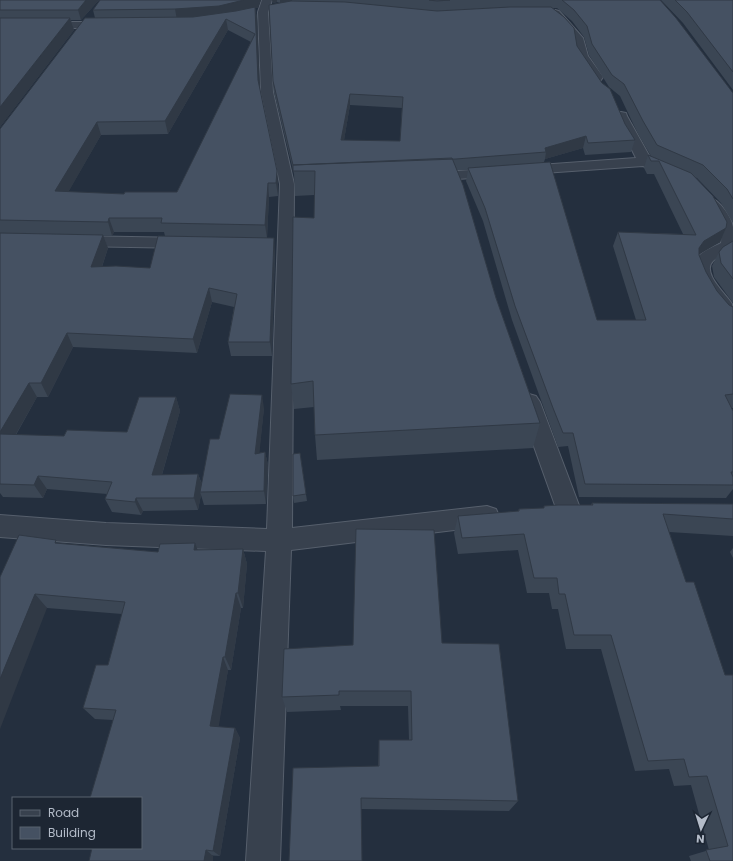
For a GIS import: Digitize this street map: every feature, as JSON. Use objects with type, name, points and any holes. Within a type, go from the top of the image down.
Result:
[{"type":"street","points":[[263,861],[279,540],[278,244],[294,184],[267,92],[268,8]]},
{"type":"street","points":[[76,36],[95,12]]},
{"type":"street","points":[[545,12],[553,12],[567,24],[578,38],[582,56],[600,83]]},
{"type":"street","points":[[0,25],[123,24]]},
{"type":"street","points":[[616,105],[630,135],[646,162]]},
{"type":"street","points":[[417,178],[646,162],[685,180]]},
{"type":"street","points":[[455,176],[464,195]]},
{"type":"street","points":[[700,192],[715,207],[730,235],[729,245],[705,258],[703,265],[703,276],[707,285],[733,316]]},
{"type":"street","points":[[56,241],[199,243]]},
{"type":"street","points":[[522,384],[567,508]]},
{"type":"street","points":[[0,526],[106,534],[279,540],[505,514]]},
{"type":"building","points":[[0,0],[86,0],[78,10],[0,10]]},
{"type":"building","points":[[100,0],[244,0],[219,6],[175,9],[93,10]]},
{"type":"building","points":[[429,0],[450,0],[437,1]]},
{"type":"building","points":[[562,0],[660,0],[676,18],[733,93],[733,199],[727,189],[703,165],[657,145],[624,84],[612,75],[592,44],[587,26],[574,10]]},
{"type":"building","points":[[675,0],[733,0],[733,72],[687,12]]},
{"type":"building","points":[[291,1],[345,2],[437,11],[510,7],[551,7],[564,17],[574,28],[577,46],[602,83],[610,89],[625,124],[635,140],[588,143],[586,136],[545,148],[546,152],[456,159],[293,165],[273,81],[269,5]],"holes":[[[350,94],[403,97],[400,141],[341,140]]]},
{"type":"building","points":[[255,7],[258,80],[277,171],[276,183],[268,183],[265,225],[161,223],[162,218],[109,218],[108,222],[0,220],[0,129],[85,18],[193,17]],"holes":[[[226,19],[255,34],[177,192],[125,192],[124,194],[55,191],[97,122],[165,121]]]},
{"type":"building","points":[[0,18],[70,18],[0,107]]},
{"type":"building","points":[[648,155],[691,173],[713,196],[727,222],[726,228],[704,241],[699,248],[699,255],[706,272],[717,291],[729,305],[733,307],[733,394],[725,395],[733,411],[733,472],[731,472],[733,477],[733,485],[585,484],[573,433],[563,433],[553,408],[515,306],[485,208],[468,168],[550,162],[597,320],[646,320],[618,232],[696,235],[659,161],[651,161]]},
{"type":"building","points":[[452,158],[463,185],[496,298],[540,423],[315,435],[313,381],[291,384],[293,217],[314,218],[315,171],[293,171],[293,165]]},
{"type":"building","points":[[0,233],[103,235],[91,267],[116,266],[150,268],[158,236],[274,238],[270,342],[228,342],[237,294],[209,288],[193,339],[67,333],[41,383],[29,383],[0,432]]},
{"type":"building","points":[[733,241],[733,279],[721,263],[719,252],[723,247]]},
{"type":"building","points":[[230,394],[262,395],[255,454],[265,452],[264,491],[200,492],[210,439],[219,439]]},
{"type":"building","points":[[139,397],[176,397],[152,475],[198,474],[194,498],[136,498],[135,502],[105,499],[112,482],[38,476],[34,485],[0,484],[0,434],[64,436],[67,430],[127,432]]},
{"type":"building","points":[[300,453],[306,494],[293,496],[293,454]]},
{"type":"building","points":[[592,503],[733,504],[733,519],[663,514],[686,582],[694,582],[725,675],[733,675],[733,861],[710,861],[706,850],[728,846],[707,776],[689,777],[684,759],[648,761],[611,635],[574,635],[565,594],[559,594],[557,578],[534,578],[524,534],[462,538],[458,516],[519,511],[519,509],[544,508],[544,506],[593,505]]},
{"type":"building","points":[[356,529],[434,530],[442,643],[499,644],[518,801],[361,798],[362,861],[289,861],[293,768],[379,766],[379,740],[412,740],[411,691],[339,691],[339,695],[282,697],[284,649],[353,645]]},
{"type":"building","points":[[19,535],[56,540],[55,543],[158,552],[160,544],[195,543],[194,550],[243,549],[238,593],[236,593],[225,657],[223,657],[210,726],[235,728],[213,851],[206,850],[204,861],[89,861],[92,849],[142,849],[142,797],[90,797],[116,710],[83,708],[96,665],[108,665],[125,602],[35,594],[0,679],[0,577]]}]
